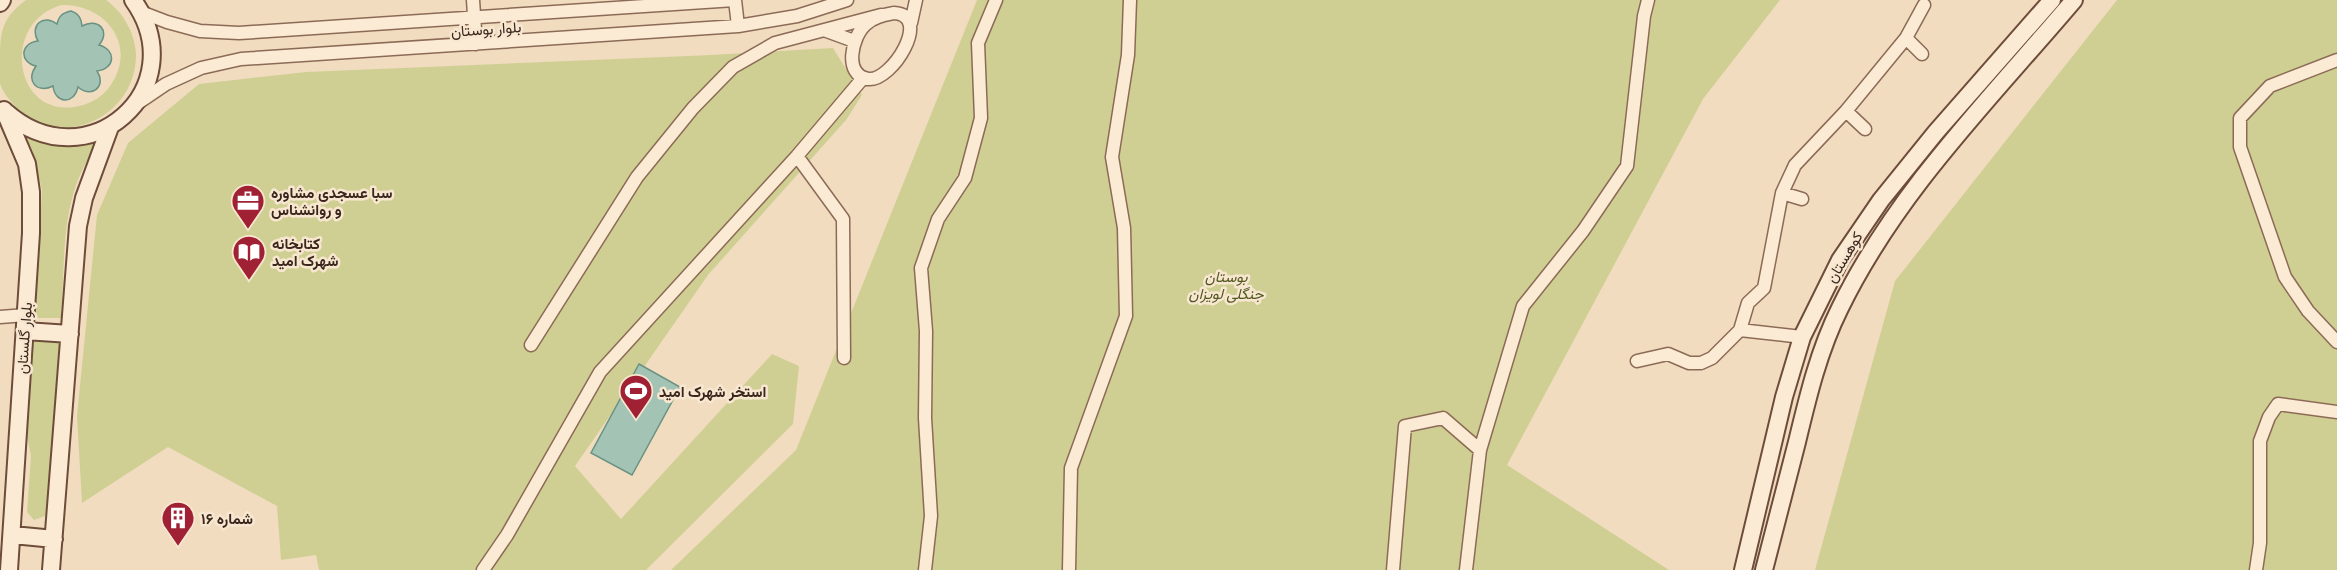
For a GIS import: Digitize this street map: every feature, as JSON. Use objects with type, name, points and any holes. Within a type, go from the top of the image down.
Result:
[{"type":"main road","name":"کوهستان","points":[[1743,570],[1784,397],[1802,337],[1840,260],[1881,200],[1936,132],[2052,0]]},
{"type":"main road","name":"کوهستان","points":[[1764,570],[1819,360],[1840,309],[1861,268],[1898,210],[1955,135],[2001,87],[2074,0]]},
{"type":"main road","points":[[1,108],[30,129],[62,138],[95,134],[110,127],[135,105],[150,76],[152,59],[150,35],[137,6]]},
{"type":"main road","name":"بلوار گلستان","points":[[1,108],[27,164],[31,192],[25,323],[9,525],[9,570]]},
{"type":"main road","points":[[51,570],[80,217],[84,198],[110,127]]},
{"type":"main road","points":[[25,323],[70,334]]},
{"type":"main road","points":[[9,525],[54,539]]},
{"type":"street","points":[[473,0],[476,44]]},
{"type":"street","points":[[735,0],[738,26]]},
{"type":"street","name":"بلوار بوستان","points":[[137,6],[167,22],[200,31],[239,33],[735,0]]},
{"type":"street","name":"بلوار بوستان","points":[[135,105],[166,84],[201,68],[241,59],[738,26],[797,16],[847,0]]},
{"type":"street","points":[[894,13],[909,0]]},
{"type":"street","points":[[881,15],[864,25],[854,41],[853,65],[856,72],[863,78],[880,77],[895,62],[908,38],[916,0]]},
{"type":"street","points":[[925,570],[931,516],[925,418],[926,331],[921,268],[938,219],[965,178],[981,118],[978,42],[996,0]]},
{"type":"street","points":[[1069,570],[1071,468],[1126,316],[1124,228],[1112,157],[1128,55],[1130,0]]},
{"type":"street","points":[[1466,570],[1480,450],[1523,306],[1583,231],[1627,166],[1644,16],[1648,0]]},
{"type":"street","points":[[1637,361],[1668,354],[1689,363],[1701,363],[1712,358],[1740,330],[1748,303],[1764,288],[1782,193],[1795,165],[1846,111],[1906,38],[1924,5]]},
{"type":"street","points":[[531,345],[638,177],[693,108],[733,67],[775,43],[881,15],[901,13],[911,23]]},
{"type":"street","points":[[823,30],[854,41]]},
{"type":"street","points":[[1906,38],[1922,54]]},
{"type":"street","points":[[2337,60],[2270,86],[2240,118],[2240,147],[2285,277],[2308,311],[2337,342]]},
{"type":"street","points":[[483,570],[507,534],[600,372],[797,156],[863,78]]},
{"type":"street","points":[[1846,111],[1865,129]]},
{"type":"street","points":[[797,156],[843,219],[844,358]]},
{"type":"street","points":[[1782,193],[1802,199]]},
{"type":"street","points":[[0,317],[25,323]]},
{"type":"street","points":[[1740,330],[1802,337]]},
{"type":"street","points":[[2256,570],[2260,543],[2260,441],[2269,417],[2278,404],[2337,412]]},
{"type":"street","points":[[1394,570],[1405,426],[1443,418],[1480,450]]},
{"type":"green space","points":[[26,0],[106,0],[118,11],[131,31],[136,54],[133,76],[124,94],[111,110],[95,120],[76,127],[56,127],[36,121],[18,109],[0,83],[1,36],[6,21]],"holes":[[[62,5],[77,6],[91,11],[112,29],[118,40],[121,54],[119,68],[112,83],[98,98],[79,106],[57,107],[40,99],[28,85],[22,67],[23,48],[29,30],[42,15]]]},
{"type":"green space","name":"بوستان جنگلی لویزان","points":[[977,0],[1780,0],[1703,99],[1507,465],[1669,570],[671,570],[796,450]]},
{"type":"green space","points":[[2117,0],[2337,0],[2337,570],[1815,570],[1895,281]]},
{"type":"green space","points":[[833,48],[862,95],[846,120],[708,275],[575,466],[621,519],[772,354],[799,366],[793,424],[646,570],[319,570],[316,555],[281,560],[277,506],[168,447],[82,503],[77,416],[97,215],[128,143],[199,84],[306,72]]},
{"type":"green space","points":[[23,134],[54,145],[75,144],[107,135],[91,154],[72,198],[65,245],[61,318],[35,318],[42,190],[32,149]]},
{"type":"green space","points":[[33,340],[61,342],[47,508],[45,516],[34,520],[27,512],[31,456],[26,430]]},
{"type":"shaded area","points":[[71,11],[79,17],[82,26],[93,23],[101,27],[104,35],[99,45],[109,51],[112,59],[107,67],[97,71],[100,82],[97,89],[88,92],[78,87],[73,97],[65,100],[57,96],[53,86],[42,88],[34,85],[32,77],[36,66],[27,61],[24,53],[28,45],[38,41],[35,30],[39,23],[47,20],[57,24],[61,15]]},
{"type":"shaded area","name":"استخر شهرک امید","points":[[639,364],[680,387],[632,475],[591,453]]},
{"type":"place","name":"سبا عسجدی مشاوره و روانشناس","points":[[248,230]]},
{"type":"place","name":"کتابخانه شهرک امید","points":[[249,281]]},
{"type":"place","name":"استخر شهرک امید","points":[[636,420]]},
{"type":"place","name":"شماره ۱۶","points":[[178,547]]}]
